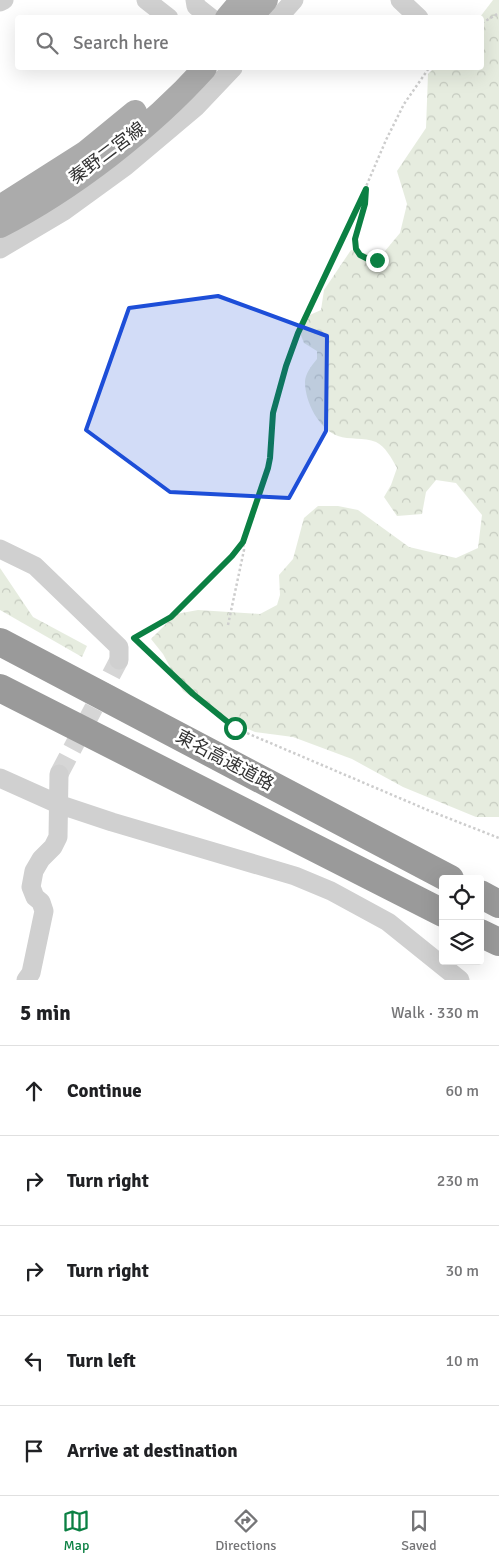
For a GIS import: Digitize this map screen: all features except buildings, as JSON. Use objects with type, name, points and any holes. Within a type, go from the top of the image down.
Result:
[{"type":"highway","name":"東名高速道路","points":[[0,642],[442,875]]},
{"type":"highway","name":"東名高速道路","points":[[0,688],[439,912]]},
{"type":"highway","points":[[484,896],[499,904]]},
{"type":"highway","points":[[484,935],[499,942]]},
{"type":"main road","points":[[230,15],[242,0]]},
{"type":"main road","points":[[253,15],[266,0]]},
{"type":"main road","name":"秦野二宮線","points":[[0,207],[84,153],[144,104],[180,70]]},
{"type":"main road","name":"秦野二宮線","points":[[0,226],[26,213],[102,160],[152,119],[203,70]]},
{"type":"street","points":[[0,2],[4,0]]},
{"type":"street","points":[[146,0],[165,15]]},
{"type":"street","points":[[281,15],[294,0]]},
{"type":"street","points":[[400,0],[416,15]]},
{"type":"street","points":[[0,249],[64,211],[126,166],[196,107],[231,70]]},
{"type":"street","points":[[0,549],[35,566],[119,647],[119,660]]},
{"type":"street","points":[[26,980],[31,972],[44,911],[41,902],[35,897],[30,887],[34,871],[40,859],[52,847],[58,837],[59,774]]},
{"type":"street","points":[[0,778],[58,804],[294,876],[331,891],[388,922],[460,980]]},
{"type":"path","points":[[484,22],[499,13]]},
{"type":"path","points":[[134,638],[171,617],[232,556],[243,542],[268,468],[273,413],[286,366],[298,333],[404,104],[428,70]]},
{"type":"path","points":[[366,189],[365,204],[355,239],[356,249],[360,255],[372,261],[377,260]]},
{"type":"path","points":[[228,625],[244,550],[243,542]]},
{"type":"path","points":[[127,632],[193,694],[235,728],[430,811],[499,838]]},
{"type":"highlighted area","points":[[218,296],[327,336],[326,431],[289,498],[170,492],[86,430],[129,308]]},
{"type":"green space","points":[[493,0],[499,0],[499,817],[476,817],[403,787],[352,759],[293,737],[255,732],[225,719],[183,691],[163,654],[151,639],[176,614],[198,610],[260,614],[277,605],[280,595],[279,575],[293,559],[304,518],[318,506],[338,506],[358,510],[409,547],[456,558],[478,548],[482,515],[456,483],[436,480],[426,492],[422,514],[397,516],[384,497],[397,468],[391,457],[376,442],[338,436],[319,421],[307,398],[305,382],[307,373],[317,359],[317,351],[304,343],[298,328],[303,318],[321,310],[324,290],[351,250],[380,257],[400,233],[407,204],[397,171],[426,128],[428,74],[432,70],[484,70],[484,15],[482,15]]},
{"type":"green space","points":[[0,568],[33,617],[87,646],[82,657],[0,610]]},
{"type":"tunnel","points":[[59,774],[119,660]]},
{"type":"route","points":[[235,728],[193,694],[134,638],[171,617],[232,556],[243,542],[268,468],[273,413],[286,366],[298,333],[366,189],[365,204],[355,239],[356,249],[360,255],[372,261],[377,260]]}]
